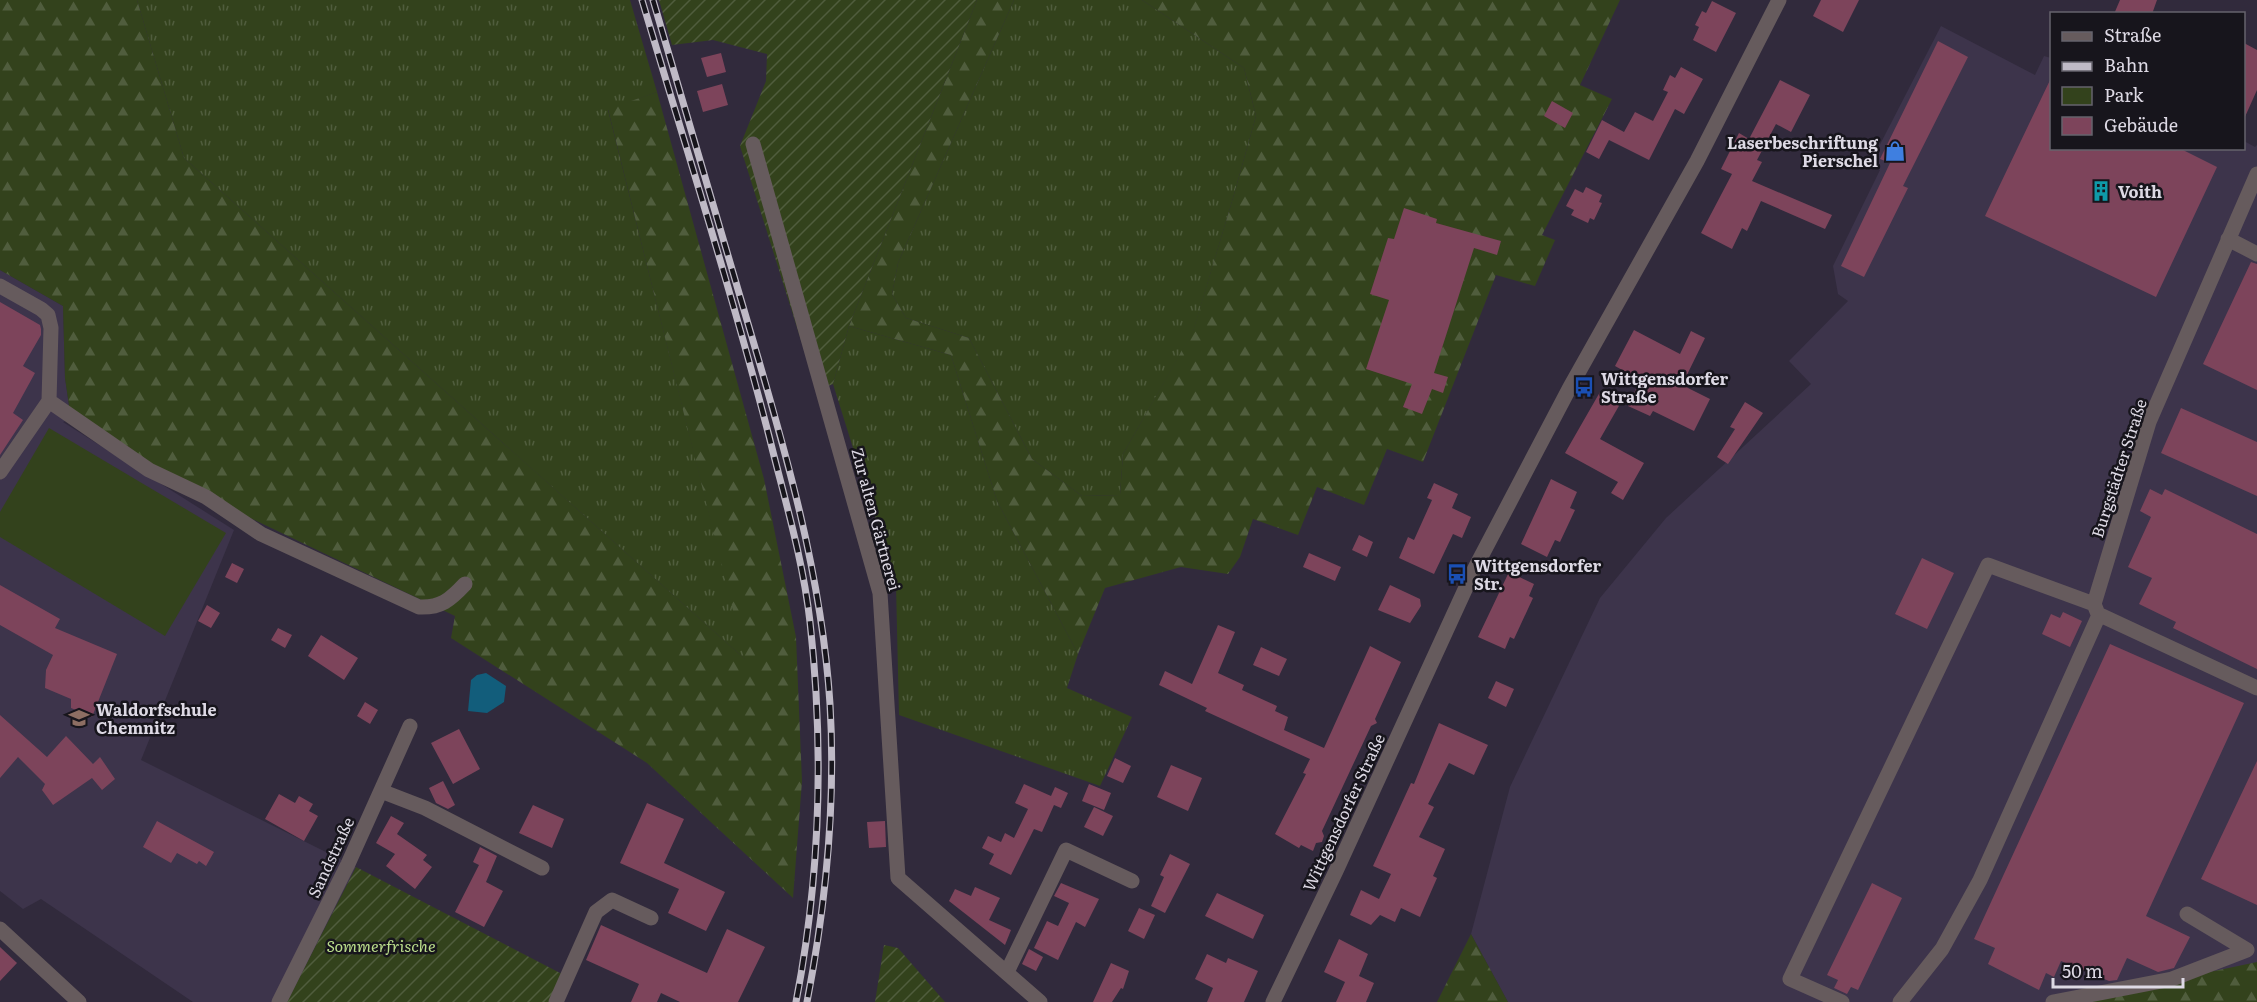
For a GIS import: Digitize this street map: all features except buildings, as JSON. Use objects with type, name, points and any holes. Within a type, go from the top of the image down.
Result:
[{"type":"street","name":"Wittgensdorfer Straße","points":[[1273,1002],[1336,871],[1474,570],[1575,379],[1697,161],[1779,0]]},
{"type":"street","name":"Zur alten Gärtnerei","points":[[753,144],[880,593],[898,878],[1040,1002]]},
{"type":"street","name":"Burgstädter Straße","points":[[1900,1002],[1942,949],[1980,880],[2097,609],[2149,422],[2257,174]]},
{"type":"street","points":[[2228,239],[2257,254]]},
{"type":"street","points":[[0,286],[48,315],[51,328],[49,401],[0,472]]},
{"type":"street","points":[[49,401],[149,470],[206,497],[261,534],[419,607],[446,604],[465,584]]},
{"type":"street","points":[[1842,1002],[1790,979],[1988,565],[2097,609],[2257,688]]},
{"type":"street","name":"Sandstraße","points":[[279,1002],[348,864],[410,726]]},
{"type":"street","points":[[381,791],[425,808],[542,868]]},
{"type":"street","points":[[1007,972],[1066,850],[1132,880]]},
{"type":"street","points":[[556,1002],[596,912],[612,900],[651,918]]},
{"type":"street","points":[[2187,914],[2252,949]]},
{"type":"street","points":[[0,928],[79,1002]]},
{"type":"street","points":[[2053,1002],[2172,979],[2252,949]]},
{"type":"shaded area","points":[[1941,26],[2035,75],[2044,56],[2050,58],[2050,150],[2245,150],[2245,142],[2255,147],[2257,145],[2257,963],[2074,1002],[1508,1002],[1471,934],[1510,787],[1600,598],[1666,518],[1811,384],[1789,361],[1848,301],[1838,294],[1833,266],[1880,170],[1870,164]]},
{"type":"shaded area","name":"Waldorfschule Chemnitz","points":[[0,270],[63,306],[65,378],[71,419],[63,422],[234,530],[141,760],[356,867],[287,1002],[193,1002],[41,899],[23,909],[0,891]]},
{"type":"green space","points":[[0,0],[137,0],[184,158],[745,659],[608,109],[657,92],[764,479],[796,637],[802,781],[793,898],[647,763],[451,638],[455,616],[238,512],[71,419],[65,378],[63,306],[0,270]]},
{"type":"green space","points":[[137,0],[630,0],[657,92],[608,110],[746,660],[184,158]]},
{"type":"green space","points":[[659,0],[977,0],[849,326],[833,384],[817,391],[740,146],[766,81],[767,54],[713,40],[672,45]]},
{"type":"green space","points":[[977,0],[1014,0],[898,263],[892,294],[906,318],[969,338],[1032,459],[1082,496],[1120,495],[1123,454],[1193,331],[1256,116],[1244,68],[1142,0],[1620,0],[1580,85],[1612,99],[1542,235],[1555,240],[1535,286],[1496,275],[1423,462],[1387,449],[1364,505],[1317,487],[1298,535],[1253,519],[1240,557],[1228,574],[1181,567],[1105,588],[1078,654],[997,501],[951,355],[849,326]]},
{"type":"green space","points":[[1014,0],[1142,0],[1244,68],[1256,116],[1193,332],[1123,454],[1120,495],[1082,496],[1032,459],[969,338],[906,318],[892,294],[898,263]]},
{"type":"green space","points":[[849,326],[951,355],[997,501],[1078,654],[1067,688],[1132,717],[1100,786],[899,715],[896,585],[833,384]]},
{"type":"green space","points":[[49,428],[226,533],[165,636],[0,537],[0,512]]},
{"type":"green space","name":"Sommerfrische","points":[[356,867],[562,974],[549,1002],[287,1002]]},
{"type":"green space","points":[[1471,934],[1508,1002],[1437,1002]]},
{"type":"green space","points":[[884,945],[898,948],[945,1002],[875,1002]]},
{"type":"green space","points":[[2257,962],[2257,1002],[2067,1002]]},
{"type":"water","points":[[486,673],[506,686],[504,702],[487,713],[468,711],[471,680],[477,675]]},
{"type":"railway","points":[[642,0],[754,381],[792,528],[807,598],[817,717],[817,813],[810,908],[796,1002]]},
{"type":"railway","points":[[653,0],[776,419],[800,513],[819,608],[830,704],[832,779],[824,891],[807,1002]]},
{"type":"place","name":"Laserbeschriftung Pierschel","points":[[1895,151]]},
{"type":"place","name":"Voith","points":[[2101,191]]},
{"type":"place","name":"Wittgensdorfer Straße","points":[[1584,387]]},
{"type":"place","name":"Wittgensdorfer Str.","points":[[1457,574]]},
{"type":"place","name":"Waldorfschule Chemnitz","points":[[79,718]]}]
